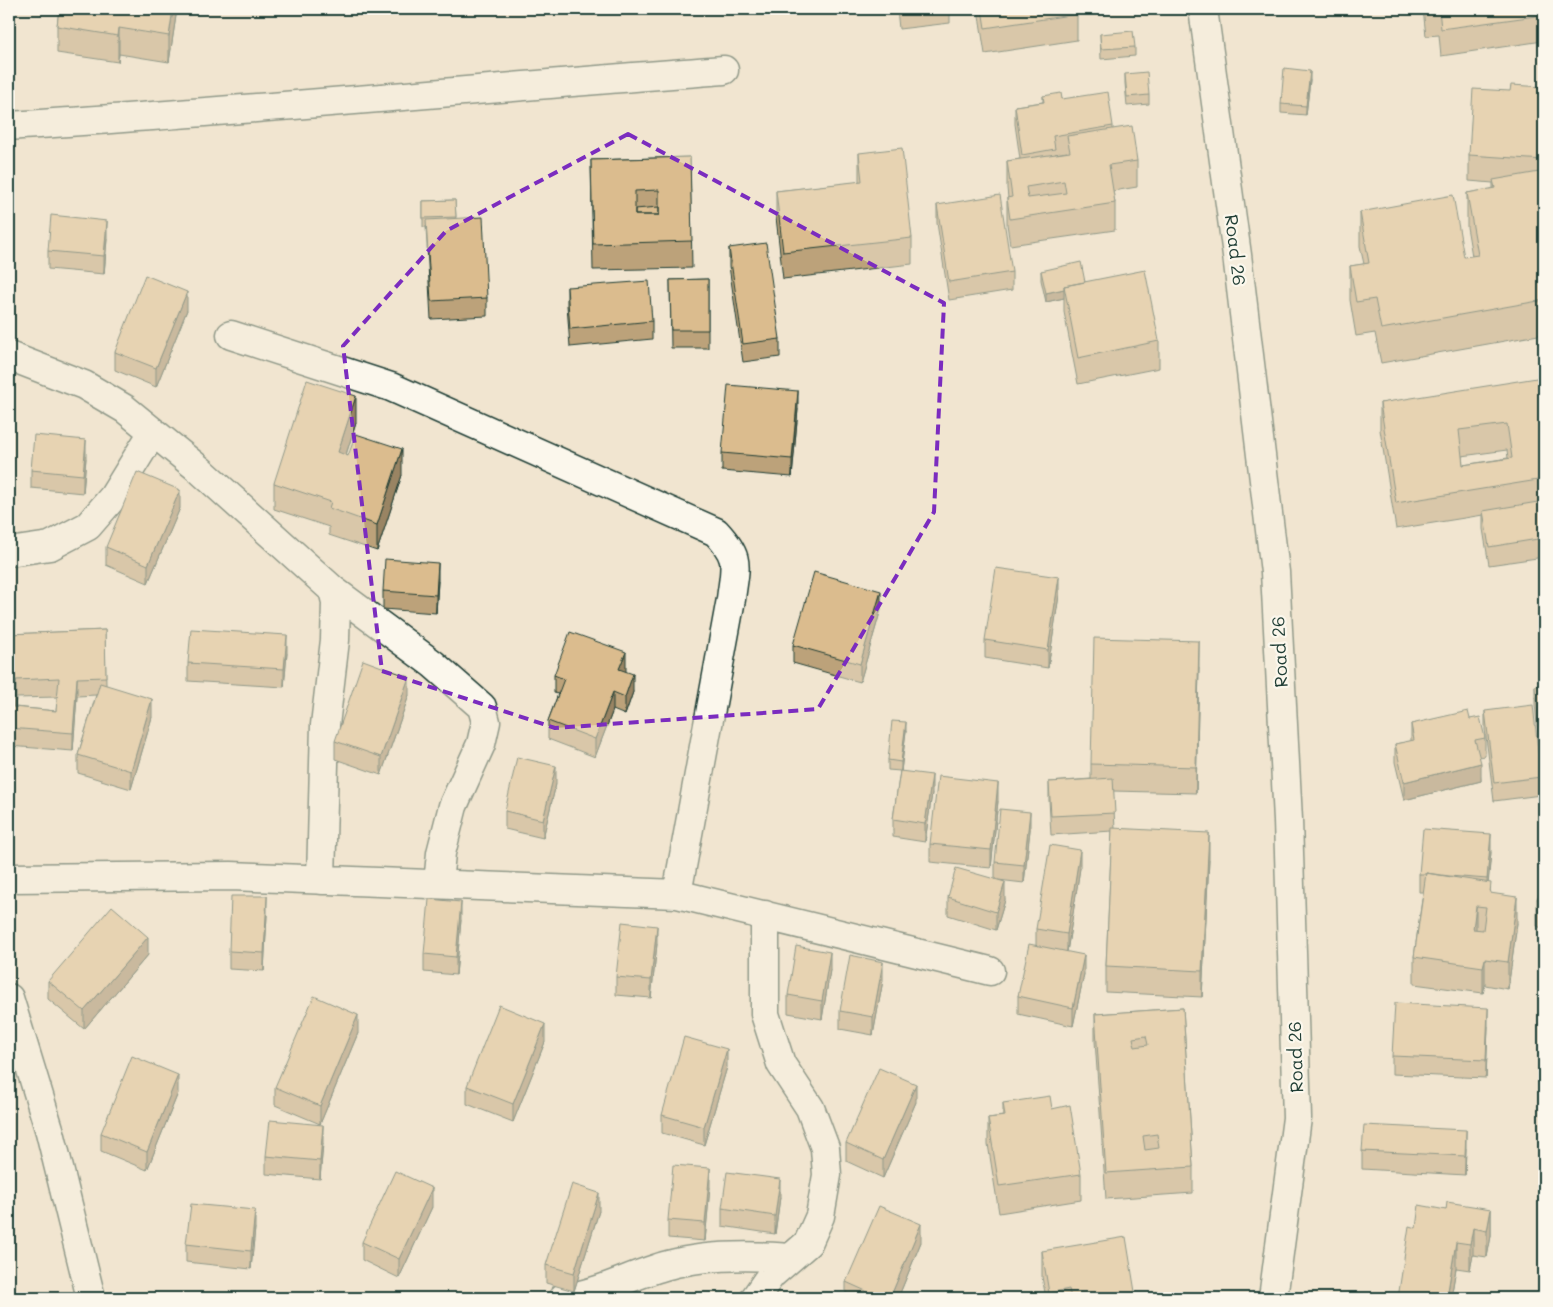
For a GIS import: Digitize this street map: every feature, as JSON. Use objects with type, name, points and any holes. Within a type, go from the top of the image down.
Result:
[{"type":"street","name":"Road 26","points":[[1203,9],[1239,265],[1276,592],[1288,820],[1297,1118],[1273,1298]]},
{"type":"street","points":[[9,126],[179,115],[462,90],[724,70]]},
{"type":"street","points":[[231,335],[391,387],[716,532],[729,546],[736,563],[678,894]]},
{"type":"street","points":[[9,356],[84,385],[125,410],[200,470],[334,590],[433,664],[482,707],[486,722],[481,744],[453,806],[441,853],[438,884]]},
{"type":"street","points":[[9,552],[50,546],[88,526],[113,497],[153,432]]},
{"type":"street","points":[[321,880],[324,725],[335,640],[336,602],[334,590]]},
{"type":"street","points":[[9,878],[231,876],[678,894],[990,971]]},
{"type":"street","points":[[755,1298],[771,1275],[808,1243],[820,1216],[827,1175],[825,1148],[810,1108],[781,1064],[765,1014],[765,915]]},
{"type":"street","points":[[9,998],[50,1132],[91,1298]]},
{"type":"street","points":[[563,1298],[573,1297],[669,1265],[713,1258],[753,1255],[790,1258]]},
{"type":"highlighted area","points":[[628,134],[944,303],[934,512],[818,709],[555,728],[382,671],[343,346],[446,231]]},
{"type":"building","points":[[59,9],[173,9],[169,36],[119,28],[118,36],[57,26]]},
{"type":"building","points":[[899,9],[919,9],[899,11]]},
{"type":"building","points":[[982,9],[1077,9],[1077,14],[985,28]]},
{"type":"building","points":[[1439,9],[1543,9],[1543,15],[1441,29]]},
{"type":"building","points":[[1133,31],[1135,47],[1101,49],[1100,34]]},
{"type":"building","points":[[1284,68],[1310,71],[1306,106],[1281,104]]},
{"type":"building","points":[[1147,72],[1149,95],[1127,97],[1125,74]]},
{"type":"building","points":[[1511,85],[1544,87],[1544,160],[1469,155],[1473,89],[1510,91]]},
{"type":"building","points":[[1108,92],[1113,126],[1053,136],[1055,149],[1022,155],[1015,106],[1044,102],[1043,96],[1061,93],[1062,99]]},
{"type":"building","points":[[1132,126],[1137,161],[1109,165],[1115,203],[1010,219],[1007,198],[1012,197],[1007,161],[1070,152],[1067,136]],"holes":[[[1064,181],[1066,193],[1028,198],[1026,187]]]},
{"type":"building","points":[[902,148],[912,238],[783,252],[776,191],[862,181],[859,153]]},
{"type":"building","points":[[690,157],[692,241],[593,244],[591,160]],"holes":[[[659,190],[659,215],[635,215],[635,191]]]},
{"type":"building","points":[[1539,172],[1544,201],[1544,300],[1381,329],[1375,299],[1356,302],[1350,266],[1369,263],[1360,212],[1453,195],[1464,257],[1478,255],[1467,193],[1495,188],[1493,180]]},
{"type":"building","points":[[1000,195],[1012,272],[949,282],[937,205]]},
{"type":"building","points":[[455,200],[456,217],[423,218],[423,201]]},
{"type":"building","points":[[659,207],[659,215],[635,215],[635,209]]},
{"type":"building","points":[[51,215],[107,221],[104,256],[48,251]]},
{"type":"building","points":[[483,217],[487,298],[431,301],[426,220]]},
{"type":"building","points":[[766,243],[780,339],[743,344],[729,248]]},
{"type":"building","points":[[1081,262],[1085,282],[1064,286],[1064,289],[1046,293],[1041,271]]},
{"type":"building","points":[[1145,270],[1159,341],[1078,358],[1064,286]]},
{"type":"building","points":[[145,275],[187,292],[156,368],[115,352]]},
{"type":"building","points":[[708,279],[708,330],[671,330],[670,280]]},
{"type":"building","points":[[649,281],[652,321],[570,329],[567,287]]},
{"type":"building","points":[[1543,377],[1544,479],[1396,503],[1380,403]],"holes":[[[1507,424],[1512,458],[1463,465],[1459,430]]]},
{"type":"building","points":[[307,380],[356,396],[338,452],[348,456],[356,434],[402,449],[377,525],[329,508],[331,502],[274,483]]},
{"type":"building","points":[[728,385],[798,391],[792,459],[722,453]]},
{"type":"building","points":[[34,435],[86,440],[83,475],[31,470]]},
{"type":"building","points":[[137,472],[180,490],[148,565],[106,547]]},
{"type":"building","points":[[1544,501],[1544,538],[1489,547],[1483,511]]},
{"type":"building","points":[[385,559],[438,563],[436,595],[383,591]]},
{"type":"building","points":[[996,568],[1059,577],[1048,650],[985,640]]},
{"type":"building","points":[[814,572],[881,591],[860,664],[793,645]]},
{"type":"building","points":[[191,629],[287,635],[284,669],[188,663]]},
{"type":"building","points":[[105,630],[106,677],[77,678],[73,733],[9,728],[9,634]],"holes":[[[59,678],[56,711],[13,707],[16,680]]]},
{"type":"building","points":[[570,632],[626,652],[619,669],[633,674],[625,697],[613,692],[595,739],[548,721],[564,679],[554,675]]},
{"type":"building","points":[[1094,638],[1199,641],[1196,767],[1091,764]]},
{"type":"building","points":[[363,660],[409,677],[381,757],[335,741]]},
{"type":"building","points":[[100,683],[152,699],[131,771],[78,755]]},
{"type":"building","points":[[1544,685],[1544,736],[1540,737],[1535,686]]},
{"type":"building","points":[[1533,705],[1541,777],[1494,783],[1485,711]]},
{"type":"building","points":[[1468,711],[1470,719],[1480,717],[1485,738],[1475,740],[1481,763],[1404,782],[1395,744],[1414,740],[1411,724]]},
{"type":"building","points":[[892,721],[906,722],[901,762],[888,760]]},
{"type":"building","points":[[517,757],[556,766],[543,820],[505,811]]},
{"type":"building","points":[[900,771],[932,775],[925,824],[893,819]]},
{"type":"building","points":[[938,776],[998,783],[991,850],[930,844]]},
{"type":"building","points":[[1113,778],[1115,813],[1051,816],[1049,782]]},
{"type":"building","points":[[1000,809],[1030,812],[1024,865],[995,862]]},
{"type":"building","points":[[1112,828],[1209,833],[1202,971],[1106,966]]},
{"type":"building","points":[[1423,829],[1491,834],[1487,879],[1426,873],[1419,874]]},
{"type":"building","points":[[1050,845],[1080,850],[1067,934],[1036,929]]},
{"type":"building","points":[[956,868],[1005,882],[996,912],[948,897]]},
{"type":"building","points":[[1426,873],[1491,883],[1490,893],[1517,897],[1508,962],[1485,959],[1483,967],[1414,957]],"holes":[[[1476,906],[1486,907],[1483,930],[1473,929]]]},
{"type":"building","points":[[1544,884],[1544,902],[1537,899]]},
{"type":"building","points":[[231,896],[267,896],[264,953],[229,951]]},
{"type":"building","points":[[429,899],[461,902],[456,957],[424,954]]},
{"type":"building","points":[[112,906],[148,937],[84,1011],[48,981]]},
{"type":"building","points":[[622,922],[657,926],[651,980],[616,977]]},
{"type":"building","points":[[1029,944],[1084,955],[1073,1008],[1018,996]]},
{"type":"building","points":[[796,946],[830,952],[822,1001],[788,995]]},
{"type":"building","points":[[850,955],[883,962],[873,1017],[840,1011]]},
{"type":"building","points":[[314,996],[358,1015],[320,1106],[275,1087]]},
{"type":"building","points":[[1395,1003],[1488,1008],[1486,1060],[1392,1056]]},
{"type":"building","points":[[499,1005],[545,1024],[513,1104],[467,1086]]},
{"type":"building","points":[[1183,1008],[1193,1167],[1106,1173],[1095,1014]],"holes":[[[1146,1036],[1148,1045],[1135,1047],[1133,1038]],[[1157,1134],[1159,1148],[1145,1150],[1143,1136]]]},
{"type":"building","points":[[684,1037],[727,1049],[704,1127],[662,1115]]},
{"type":"building","points":[[132,1056],[178,1075],[147,1152],[101,1133]]},
{"type":"building","points":[[879,1068],[916,1084],[883,1160],[846,1143]]},
{"type":"building","points":[[1050,1096],[1052,1109],[1070,1105],[1081,1174],[999,1186],[988,1118],[1005,1116],[1003,1103]]},
{"type":"building","points":[[270,1120],[323,1125],[320,1161],[266,1156]]},
{"type":"building","points":[[1364,1125],[1466,1130],[1465,1156],[1362,1151]]},
{"type":"building","points":[[673,1165],[710,1168],[705,1223],[668,1220]]},
{"type":"building","points":[[395,1171],[432,1188],[399,1259],[362,1242]]},
{"type":"building","points":[[727,1172],[780,1179],[775,1216],[722,1208]]},
{"type":"building","points":[[572,1184],[599,1193],[574,1273],[546,1265]]},
{"type":"building","points":[[1447,1202],[1491,1209],[1487,1231],[1473,1228],[1470,1244],[1456,1242],[1447,1297],[1452,1298],[1398,1298],[1409,1226],[1416,1228],[1419,1205],[1446,1210]]},
{"type":"building","points":[[191,1204],[255,1210],[251,1251],[186,1244]]},
{"type":"building","points":[[879,1206],[921,1224],[890,1298],[862,1298],[866,1291],[846,1282]]},
{"type":"building","points":[[1126,1237],[1136,1298],[1071,1298],[1069,1289],[1049,1293],[1042,1251]]}]
